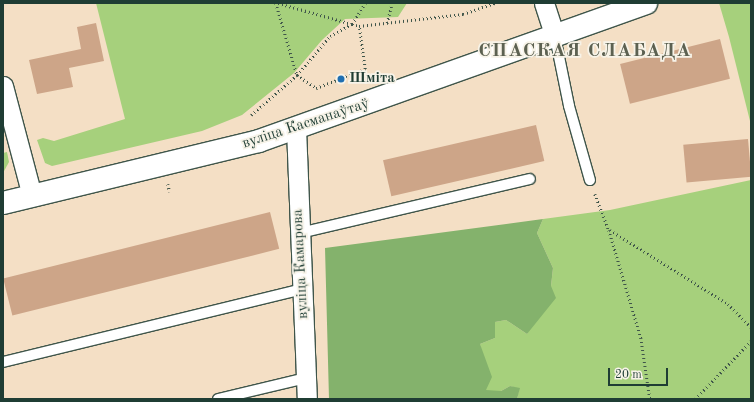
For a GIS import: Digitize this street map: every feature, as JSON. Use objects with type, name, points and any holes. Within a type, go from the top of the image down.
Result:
[{"type":"main road","name":"вуліца Касманаўтаў","points":[[3,203],[259,141],[555,37],[646,3]]},
{"type":"street","points":[[544,3],[555,37]]},
{"type":"street","points":[[3,86],[32,196]]},
{"type":"street","name":"вуліца Камарова","points":[[296,128],[307,399]]},
{"type":"lane","points":[[555,37],[569,106],[590,180]]},
{"type":"lane","points":[[300,233],[530,179]]},
{"type":"lane","points":[[3,362],[302,289]]},
{"type":"lane","points":[[218,399],[306,378]]},
{"type":"path","points":[[277,3],[359,26],[463,14],[496,3]]},
{"type":"path","points":[[277,3],[297,75],[316,88],[365,69],[359,26]]},
{"type":"path","points":[[251,115],[297,75],[330,36],[352,24],[365,3]]},
{"type":"path","points":[[387,23],[392,3]]},
{"type":"path","points":[[590,180],[609,230],[641,338],[650,399]]},
{"type":"path","points":[[609,230],[728,304],[751,327]]},
{"type":"path","points":[[695,399],[751,342]]},
{"type":"green space","points":[[96,3],[407,3],[398,17],[345,19],[322,40],[294,73],[242,115],[202,131],[52,166],[45,163],[37,140],[43,138],[54,141],[125,119]]},
{"type":"green space","points":[[719,3],[751,3],[751,125],[729,37]]},
{"type":"green space","points":[[7,152],[9,162],[3,173],[3,153]]},
{"type":"green space","points":[[751,180],[751,399],[517,399],[519,389],[510,386],[501,391],[486,391],[480,344],[495,338],[495,322],[506,320],[527,334],[551,286],[553,268],[537,233],[543,219],[610,210]]},
{"type":"green space","points":[[543,219],[537,233],[553,268],[551,286],[556,298],[527,334],[506,320],[495,322],[495,338],[480,344],[492,377],[486,390],[501,391],[510,386],[520,388],[517,399],[329,399],[325,248]]},
{"type":"building","points":[[96,23],[104,61],[69,68],[73,87],[37,94],[29,60],[81,49],[77,27]]},
{"type":"building","points":[[720,39],[730,79],[630,104],[620,64]]},
{"type":"building","points":[[536,125],[544,161],[391,196],[383,160]]},
{"type":"building","points":[[748,139],[751,177],[687,183],[683,145]]},
{"type":"building","points":[[270,212],[279,249],[12,315],[3,279]]},
{"type":"place","name":"Шміта","points":[[341,79]]},
{"type":"district","name":"СПАСКАЯ СЛАБАДА","points":[[585,52]]}]
